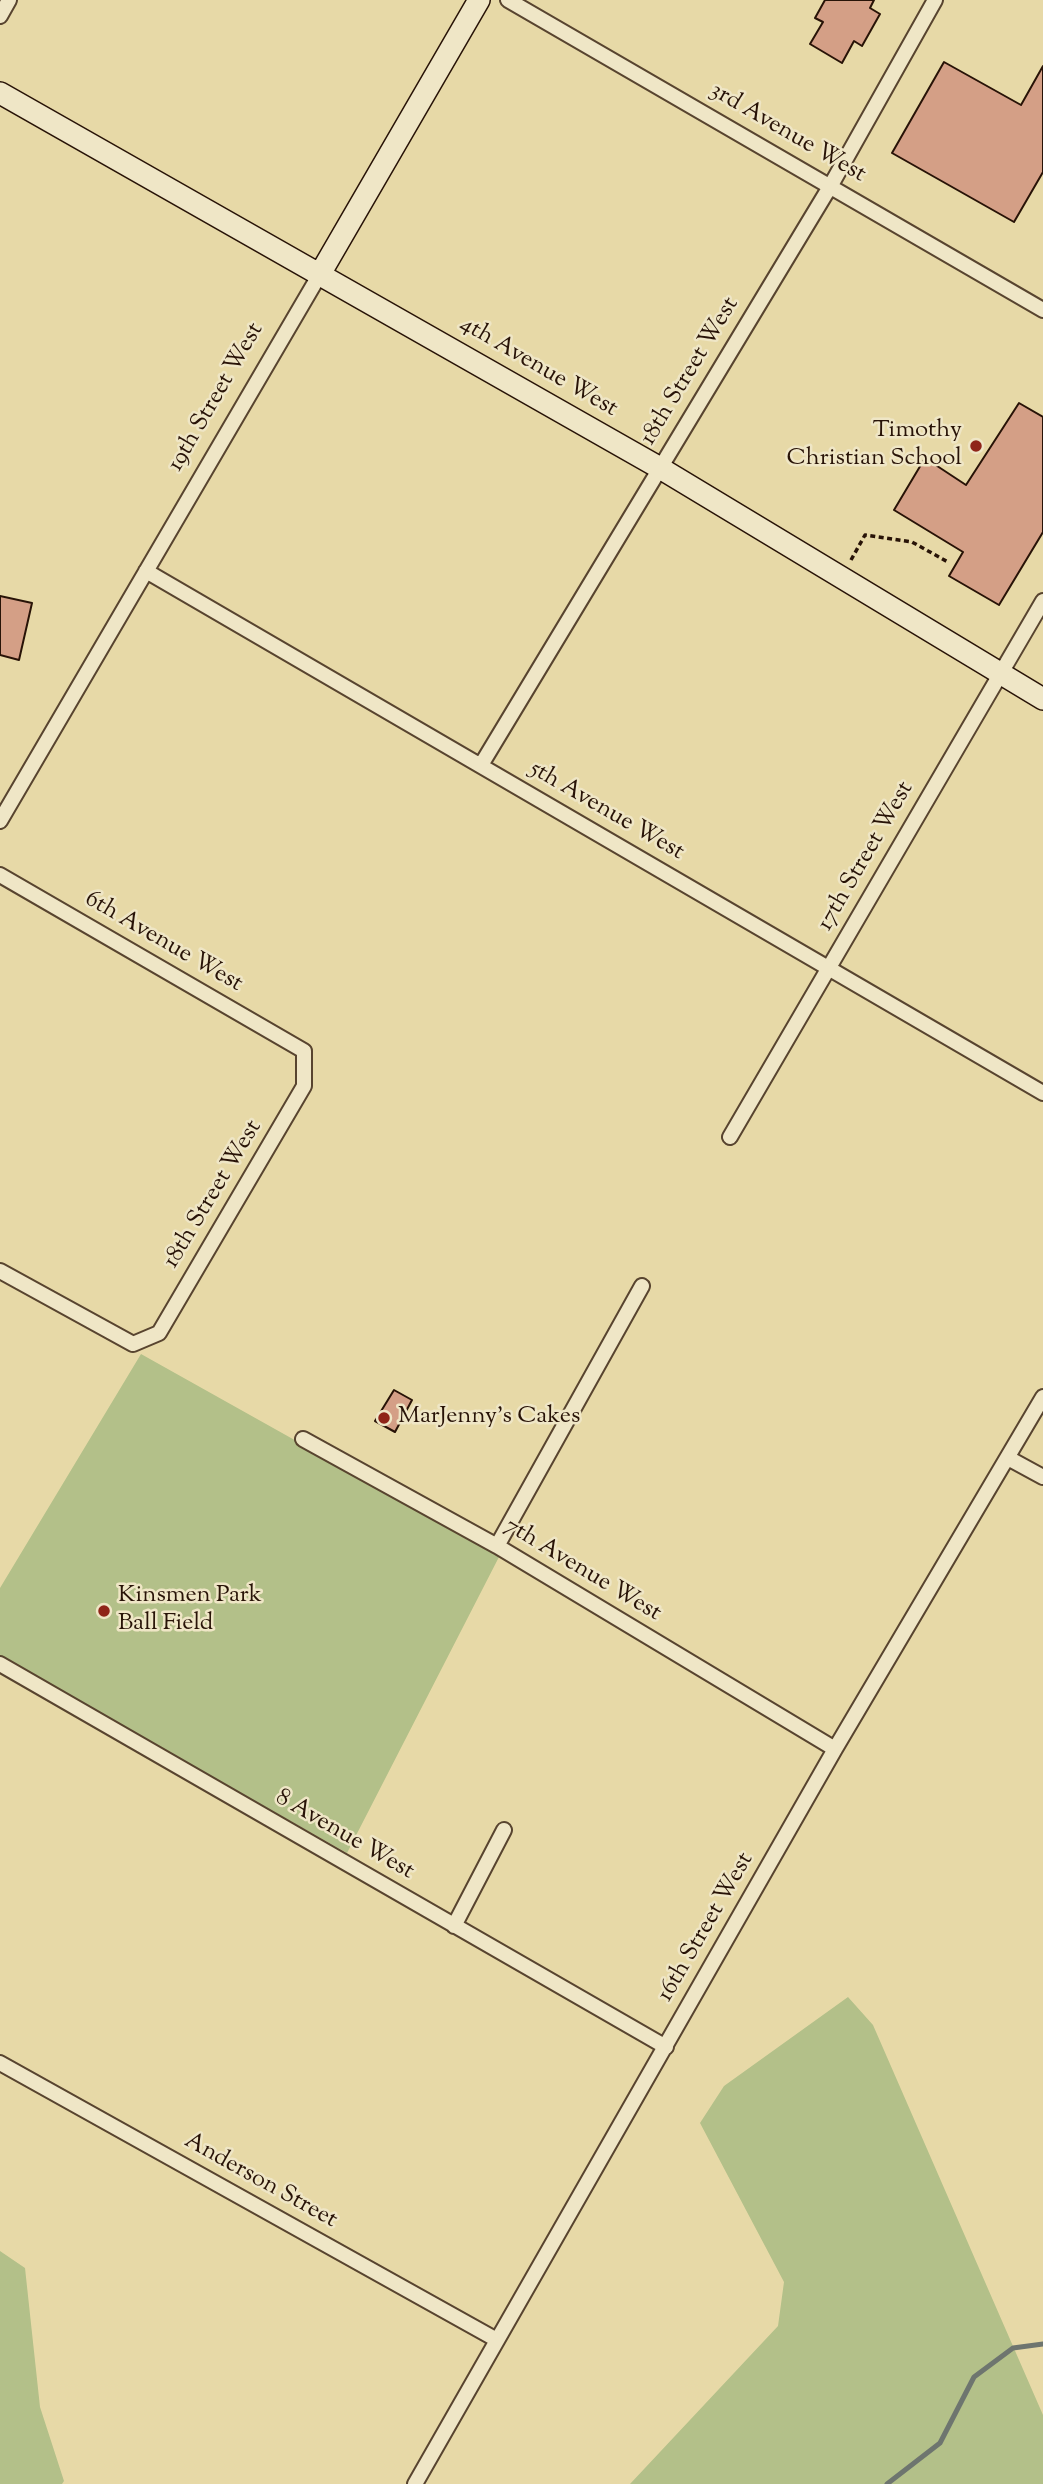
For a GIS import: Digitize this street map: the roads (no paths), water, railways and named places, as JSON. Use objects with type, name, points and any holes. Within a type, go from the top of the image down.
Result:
[{"type":"street","points":[[0,16],[9,0]]},
{"type":"street","name":"19th Street West","points":[[0,821],[479,0]]},
{"type":"street","name":"3rd Avenue West","points":[[508,0],[1043,310]]},
{"type":"street","name":"18th Street West","points":[[481,765],[831,185],[934,0]]},
{"type":"street","name":"4th Avenue West","points":[[0,93],[660,468],[1043,699]]},
{"type":"street","name":"5th Avenue West","points":[[146,571],[1043,1093]]},
{"type":"street","name":"17th Street West","points":[[730,1137],[1043,601]]},
{"type":"street","name":"6th Avenue West","points":[[0,875],[303,1051]]},
{"type":"street","name":"18th Street West","points":[[0,1271],[133,1344],[159,1333],[304,1086],[303,1051]]},
{"type":"street","points":[[497,1546],[642,1286]]},
{"type":"street","name":"16th Street West","points":[[415,2484],[835,1749],[1043,1397]]},
{"type":"street","name":"7th Avenue West","points":[[303,1439],[497,1546],[835,1749]]},
{"type":"street","points":[[1008,1458],[1043,1477]]},
{"type":"street","name":"8 Avenue West","points":[[0,1664],[666,2047]]},
{"type":"street","points":[[454,1926],[504,1830]]},
{"type":"street","name":"Anderson Street","points":[[0,2063],[497,2340]]},
{"type":"waterway","points":[[887,2484],[940,2443],[974,2377],[1013,2348],[1043,2344]]},
{"type":"place","name":"Timothy Christian School","points":[[976,446]]},
{"type":"place","name":"MarJenny’s Cakes","points":[[384,1418]]},
{"type":"place","name":"Kinsmen Park Ball Field","points":[[104,1611]]}]
